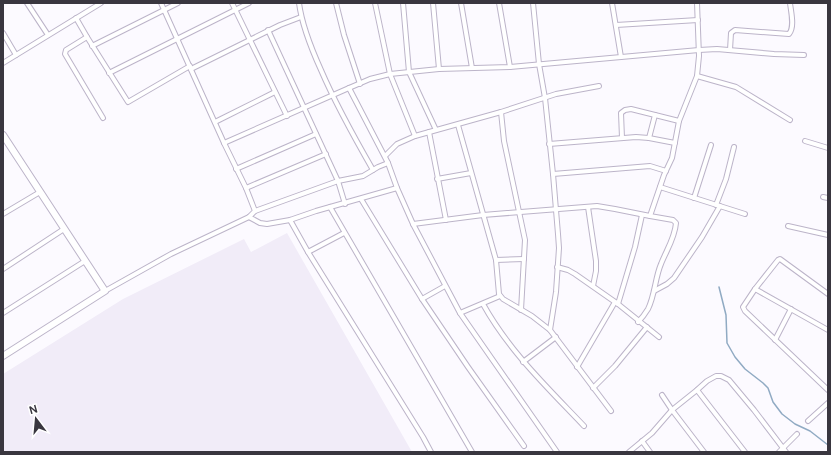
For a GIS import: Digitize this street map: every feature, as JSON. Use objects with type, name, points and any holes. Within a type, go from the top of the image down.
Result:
[{"type":"street","points":[[27,3],[48,35]]},
{"type":"street","points":[[3,63],[101,3]]},
{"type":"street","points":[[161,3],[224,143],[246,188],[255,211]]},
{"type":"street","points":[[92,46],[178,3]]},
{"type":"street","points":[[232,3],[287,116]]},
{"type":"street","points":[[109,73],[249,3]]},
{"type":"street","points":[[299,3],[301,17],[312,50],[332,96],[373,170]]},
{"type":"street","points":[[336,3],[344,35],[360,84]]},
{"type":"street","points":[[375,3],[390,74],[415,136]]},
{"type":"street","points":[[403,3],[409,72],[436,130]]},
{"type":"street","points":[[433,3],[439,70]]},
{"type":"street","points":[[461,3],[472,68]]},
{"type":"street","points":[[499,3],[510,67]]},
{"type":"street","points":[[533,3],[557,210],[559,248],[556,292],[550,330]]},
{"type":"street","points":[[612,3],[621,57]]},
{"type":"street","points":[[650,216],[672,158],[679,121],[697,76],[699,50],[697,3]]},
{"type":"street","points":[[730,50],[731,33],[735,30],[789,34],[792,32],[790,3]]},
{"type":"street","points":[[76,18],[109,73],[127,101],[130,102],[191,67],[268,30],[301,17]]},
{"type":"street","points":[[616,26],[698,20]]},
{"type":"street","points":[[268,30],[338,181],[345,204]]},
{"type":"street","points":[[3,33],[16,55]]},
{"type":"street","points":[[87,37],[66,50],[65,54],[103,118]]},
{"type":"street","points":[[224,143],[370,79],[390,74],[472,68],[510,67],[699,50],[730,50],[804,55]]},
{"type":"street","points":[[697,76],[736,87],[790,120]]},
{"type":"street","points":[[385,156],[397,144],[415,136],[458,125],[564,92],[599,86]]},
{"type":"street","points":[[349,88],[385,156],[413,224],[460,313],[557,452]]},
{"type":"street","points":[[215,122],[275,92]]},
{"type":"street","points":[[622,138],[622,111],[631,109],[679,121]]},
{"type":"street","points":[[501,112],[504,141],[525,240],[520,310]]},
{"type":"street","points":[[649,138],[655,115]]},
{"type":"street","points":[[458,125],[496,260],[498,291],[500,296],[520,310],[532,316],[550,330],[610,411]]},
{"type":"street","points":[[429,132],[446,220]]},
{"type":"street","points":[[236,169],[316,134]]},
{"type":"street","points":[[3,135],[105,290]]},
{"type":"street","points":[[549,144],[622,138],[649,138],[675,143]]},
{"type":"street","points":[[805,141],[828,148]]},
{"type":"street","points":[[694,198],[711,145]]},
{"type":"street","points":[[654,291],[667,284],[674,278],[702,237],[718,205],[734,147]]},
{"type":"street","points":[[246,188],[326,154]]},
{"type":"street","points":[[3,356],[105,290],[171,254],[249,217],[255,211],[338,181],[363,176],[388,163]]},
{"type":"street","points":[[553,174],[650,166],[666,171]]},
{"type":"street","points":[[437,179],[471,173]]},
{"type":"street","points":[[660,187],[745,214]]},
{"type":"street","points":[[249,217],[267,224],[290,220],[397,188]]},
{"type":"street","points":[[3,214],[40,192]]},
{"type":"street","points":[[823,197],[828,198]]},
{"type":"street","points":[[361,199],[422,299],[524,446]]},
{"type":"street","points":[[330,207],[472,452]]},
{"type":"street","points":[[413,224],[483,215],[588,207],[615,209],[673,220],[676,223],[676,228],[668,250],[660,265],[654,291],[648,308],[638,322]]},
{"type":"street","points":[[588,207],[596,266],[593,286]]},
{"type":"street","points":[[577,368],[617,303],[636,247],[642,215]]},
{"type":"street","points":[[290,220],[308,252],[431,452]]},
{"type":"street","points":[[788,226],[828,235]]},
{"type":"street","points":[[3,269],[64,229]]},
{"type":"street","points":[[308,252],[344,233]]},
{"type":"street","points":[[496,260],[524,259]]},
{"type":"street","points":[[828,294],[780,259],[755,289],[743,307],[743,309],[828,390]]},
{"type":"street","points":[[3,312],[85,261]]},
{"type":"street","points":[[557,267],[573,272],[617,303],[638,322],[659,337]]},
{"type":"street","points":[[422,299],[445,286]]},
{"type":"street","points":[[755,289],[828,330]]},
{"type":"street","points":[[460,313],[500,296]]},
{"type":"street","points":[[483,304],[498,330],[523,362],[584,426]]},
{"type":"street","points":[[775,340],[791,309]]},
{"type":"street","points":[[593,388],[615,366],[647,327]]},
{"type":"street","points":[[523,362],[556,337]]},
{"type":"street","points":[[629,452],[660,425],[672,410],[716,376],[725,377],[754,410],[782,451],[797,434]]},
{"type":"street","points":[[697,390],[745,452]]},
{"type":"street","points":[[662,395],[704,452]]},
{"type":"street","points":[[808,421],[828,403]]},
{"type":"street","points":[[642,442],[650,452]]},
{"type":"shaded area","points":[[287,233],[412,452],[3,452],[3,374],[123,299],[244,239],[251,252]]},
{"type":"waterway","points":[[719,287],[726,315],[727,343],[735,357],[745,369],[768,388],[773,402],[782,414],[795,424],[810,431],[828,445]]}]
